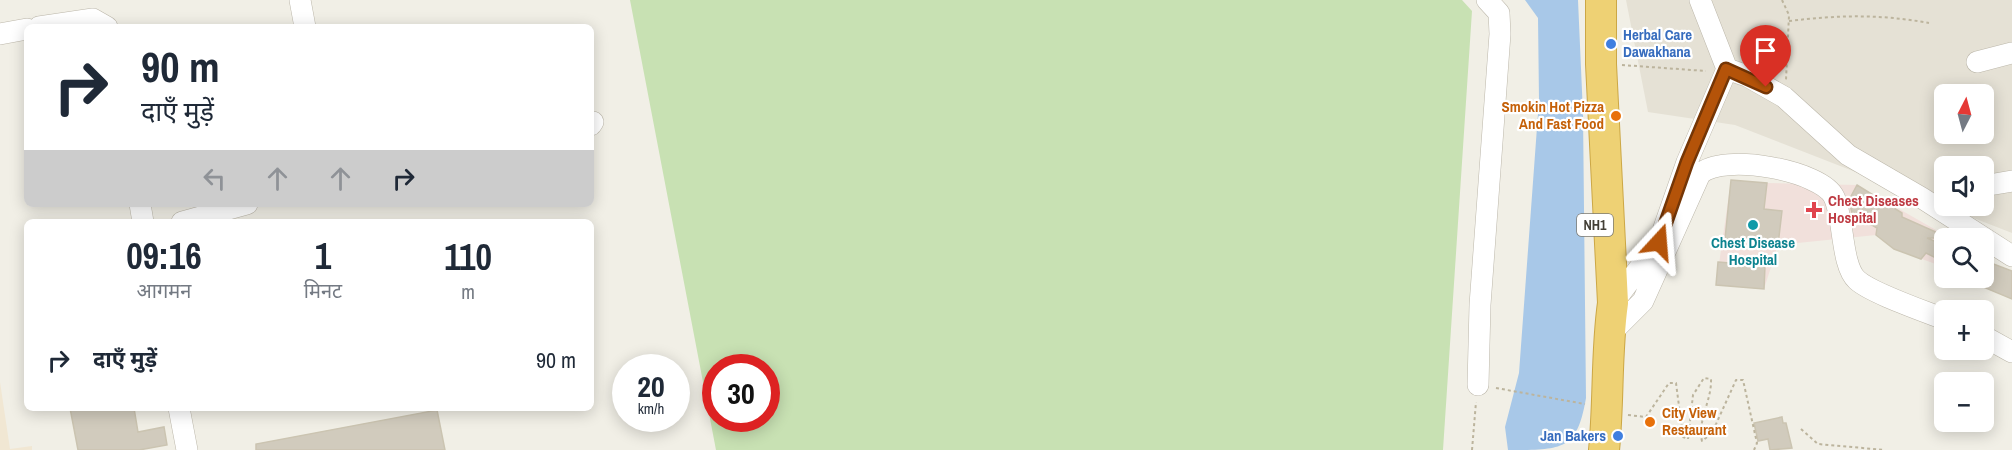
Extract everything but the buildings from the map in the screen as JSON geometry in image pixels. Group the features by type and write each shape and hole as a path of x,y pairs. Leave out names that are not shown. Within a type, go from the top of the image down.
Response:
{"highway":[{"name":"NH1","path":"1588,0 1587,64 1603,232 1613,303 1597,406 1604,450"},
{"name":"NH1","path":"1588,450 1595,396 1603,232 1601,0"}],"street":[{"path":"300,0 304,24"},
{"path":"1486,386 1480,305 1500,34 1499,13 1487,0"},
{"path":"1613,303 1659,242 1687,162 1726,69 1700,0"},
{"path":"59,24 93,19 102,24"},
{"path":"0,34 24,30"},
{"path":"1977,62 2012,53"},
{"path":"1726,69 1747,76 1784,97 1848,155 1922,198 2012,256"},
{"path":"1609,335 1643,301 1700,174 1708,167 1734,162 1753,164 1819,181 1835,198 1849,265 1856,280 1934,315"},
{"path":"1994,184 2012,182"},
{"path":"1922,198 1934,195"},
{"path":"193,219 236,207"},
{"path":"1994,342 2012,352"},
{"path":"180,411 187,450"}],"path":[{"path":"1782,0 1789,21 1784,97"},
{"path":"1789,21 1841,15 1897,17 1929,23"},
{"path":"1601,64 1686,70 1726,69"},
{"path":"1472,450 1486,386 1597,406 1637,418 1646,417 1669,382 1676,383 1683,437 1688,439 1693,395 1704,378 1711,379 1712,390 1700,433 1702,441 1712,433 1736,380 1743,380 1757,443 1754,450"},
{"path":"1801,429 1818,444 1884,450"}],"shaded area":[{"path":"1626,0 2012,0 2012,233 1968,216 1994,216 1994,156 1934,156 1934,203 1735,125 1648,112"},
{"name":"Chest Diseases Hospital","path":"1731,180 1857,185 1934,229 1934,263 1894,249 1876,235 1778,245 1764,289 1716,285"},
{"path":"0,382 10,449 32,446 32,450 0,450"}],"green space":[{"path":"630,0 1462,0 1472,11 1443,450 716,450 713,432 780,432 780,354 702,354 702,377"}],"water":[{"path":"1525,0 1578,0 1583,114 1586,398 1578,428 1565,443 1543,449 1508,450 1505,427 1519,373 1539,100 1538,18"}],"place":[{"name":"Herbal Care Dawakhana","path":"1611,44"},
{"name":"Smokin Hot Pizza And Fast Food","path":"1616,116"},
{"name":"Chest Diseases Hospital","path":"1814,210"},
{"name":"Chest Disease Hospital","path":"1753,225"},
{"name":"City View Restaurant","path":"1650,422"},
{"name":"Jan Bakers","path":"1618,436"}],"route":[{"path":"1659,242 1687,162 1726,69 1747,76 1766,87"}]}
